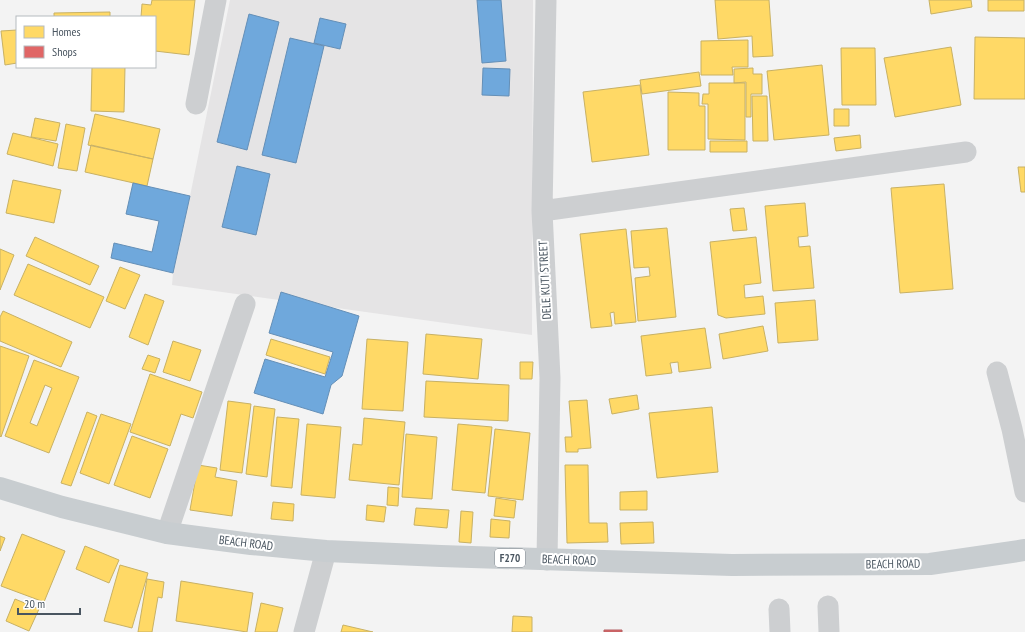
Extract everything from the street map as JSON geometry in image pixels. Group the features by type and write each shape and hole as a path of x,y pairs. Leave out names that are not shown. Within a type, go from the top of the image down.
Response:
{"main road":[{"name":"BEACH ROAD","path":"0,488 62,507 166,533 251,544 326,551 547,560 732,565 930,564 1025,550"}],"street":[{"path":"196,104 216,0"},
{"name":"DELE KUTI STREET","path":"546,0 542,211 550,378 547,560"},
{"path":"542,211 966,152"},
{"path":"166,533 244,304"},
{"path":"997,372 1018,428 1025,488"},
{"path":"304,632 326,551"},
{"path":"828,606 830,632"},
{"path":"779,609 780,632"}],"shaded area":[{"path":"230,0 533,0 532,335 172,285 173,273"}],"building: Homes":[{"path":"152,0 195,0 189,55 156,51 156,16 141,16 142,4 151,5"},
{"path":"715,0 769,0 773,56 753,57 752,36 718,39"},
{"path":"929,0 971,0 972,7 931,14"},
{"path":"988,0 1024,0 1024,11 988,11"},
{"path":"110,12 110,16 54,16 54,13"},
{"path":"16,30 16,63 5,65 1,31"},
{"path":"975,37 1025,38 1025,99 974,99"},
{"path":"748,40 748,67 732,67 733,75 701,75 701,41"},
{"path":"951,47 961,105 895,117 884,58"},
{"path":"841,48 875,48 876,105 842,105"},
{"path":"822,65 829,135 774,140 767,71"},
{"path":"92,68 125,68 124,112 91,111"},
{"path":"753,68 753,74 762,74 762,94 751,94 751,117 746,117 746,82 734,83 734,69"},
{"path":"699,72 701,86 642,94 640,80"},
{"path":"709,83 745,83 745,140 708,139 708,104 702,104 703,94 709,94"},
{"path":"640,85 649,155 592,162 583,92"},
{"path":"668,92 699,93 699,106 705,106 705,150 668,150"},
{"path":"752,96 767,96 768,141 753,141"},
{"path":"834,109 849,109 849,126 834,126"},
{"path":"95,114 160,129 153,159 88,145"},
{"path":"35,118 60,123 56,141 31,137"},
{"path":"66,124 85,128 77,171 58,168"},
{"path":"13,133 58,144 53,166 7,154"},
{"path":"860,135 861,148 836,151 834,138"},
{"path":"710,141 747,141 747,152 710,152"},
{"path":"91,145 153,159 147,186 85,172"},
{"path":"1018,167 1025,167 1025,192 1021,192"},
{"path":"13,180 61,190 54,223 6,213"},
{"path":"944,184 953,289 900,293 891,188"},
{"path":"805,203 808,236 798,237 799,247 810,246 814,288 773,291 765,206"},
{"path":"744,208 747,230 733,231 730,209"},
{"path":"667,228 676,317 638,321 635,278 650,276 649,267 634,268 631,231"},
{"path":"626,229 636,322 615,324 614,312 610,313 612,326 591,328 580,234"},
{"path":"35,237 99,266 90,285 26,256"},
{"path":"756,237 761,283 744,285 745,298 763,296 765,314 726,318 718,315 710,242"},
{"path":"0,249 14,255 0,290"},
{"path":"28,264 104,297 90,328 14,295"},
{"path":"120,267 140,275 125,309 106,301"},
{"path":"145,294 164,301 148,345 129,337"},
{"path":"815,300 818,340 778,343 775,303"},
{"path":"3,311 72,342 61,367 0,341 0,317"},
{"path":"763,326 768,351 723,359 719,334"},
{"path":"705,328 711,368 679,372 678,362 670,363 672,373 646,376 641,336"},
{"path":"426,334 482,339 478,379 423,374"},
{"path":"271,339 330,357 325,374 266,355"},
{"path":"367,339 408,342 403,411 362,409"},
{"path":"173,341 201,350 190,381 163,372"},
{"path":"0,346 29,356 1,437 0,436"},
{"path":"148,355 160,359 155,373 142,369"},
{"path":"34,360 79,377 49,453 5,436","holes":["45,385 52,388 37,426 30,423"]},
{"path":"520,362 533,362 532,379 520,379"},
{"path":"150,374 202,392 193,418 181,414 170,446 130,432"},
{"path":"426,381 509,385 508,421 424,417"},
{"path":"637,395 639,409 612,414 609,399"},
{"path":"587,400 591,448 578,449 578,452 566,452 565,437 572,437 569,401"},
{"path":"228,401 251,404 242,473 220,470"},
{"path":"254,406 275,409 267,477 246,474"},
{"path":"712,407 718,472 657,478 649,413"},
{"path":"87,412 97,416 71,486 61,483"},
{"path":"101,414 131,424 109,484 80,473"},
{"path":"277,417 299,419 292,488 271,486"},
{"path":"364,418 405,422 399,485 349,480 353,444 362,445"},
{"path":"307,424 341,427 335,498 301,495"},
{"path":"458,424 492,427 485,493 452,490"},
{"path":"495,429 530,433 523,500 488,496"},
{"path":"406,434 437,437 432,499 402,497"},
{"path":"132,436 168,449 150,498 114,485"},
{"path":"198,465 217,468 215,477 237,481 232,516 190,510"},
{"path":"565,465 588,465 589,523 607,523 608,542 567,543"},
{"path":"388,487 399,488 398,506 387,505"},
{"path":"647,491 647,510 620,510 620,492"},
{"path":"496,498 516,501 514,518 494,516"},
{"path":"273,502 294,504 293,521 271,519"},
{"path":"367,505 386,507 384,522 366,520"},
{"path":"416,508 449,510 447,528 414,525"},
{"path":"461,511 473,512 471,543 459,542"},
{"path":"491,519 510,521 509,538 490,537"},
{"path":"653,522 654,543 621,544 620,523"},
{"path":"22,534 65,551 44,602 1,586"},
{"path":"0,536 5,538 0,551"},
{"path":"85,546 119,560 109,583 76,569"},
{"path":"120,565 148,573 132,628 104,621"},
{"path":"147,579 164,582 162,598 158,597 152,632 138,632"},
{"path":"181,581 253,593 247,632 176,621"},
{"path":"15,599 39,609 29,631 6,621"},
{"path":"261,603 283,608 277,632 255,632"},
{"path":"513,616 532,617 532,632 512,632"},
{"path":"343,625 373,632 341,632"}],"building: Shops":[{"path":"604,630 622,630 622,632 604,632"}],"building: Schools":[{"path":"477,0 501,0 506,61 482,63"},
{"path":"249,14 279,22 247,150 217,142"},
{"path":"320,18 346,24 340,49 314,43"},
{"path":"290,38 324,46 296,163 262,155"},
{"path":"483,68 510,69 509,96 482,95"},
{"path":"237,166 270,174 256,235 222,227"},
{"path":"133,183 190,196 173,273 111,258 114,243 152,252 159,221 126,214"},
{"path":"281,292 359,316 342,376 331,385 323,414 254,393 265,359 325,377 333,352 269,333"}]}
